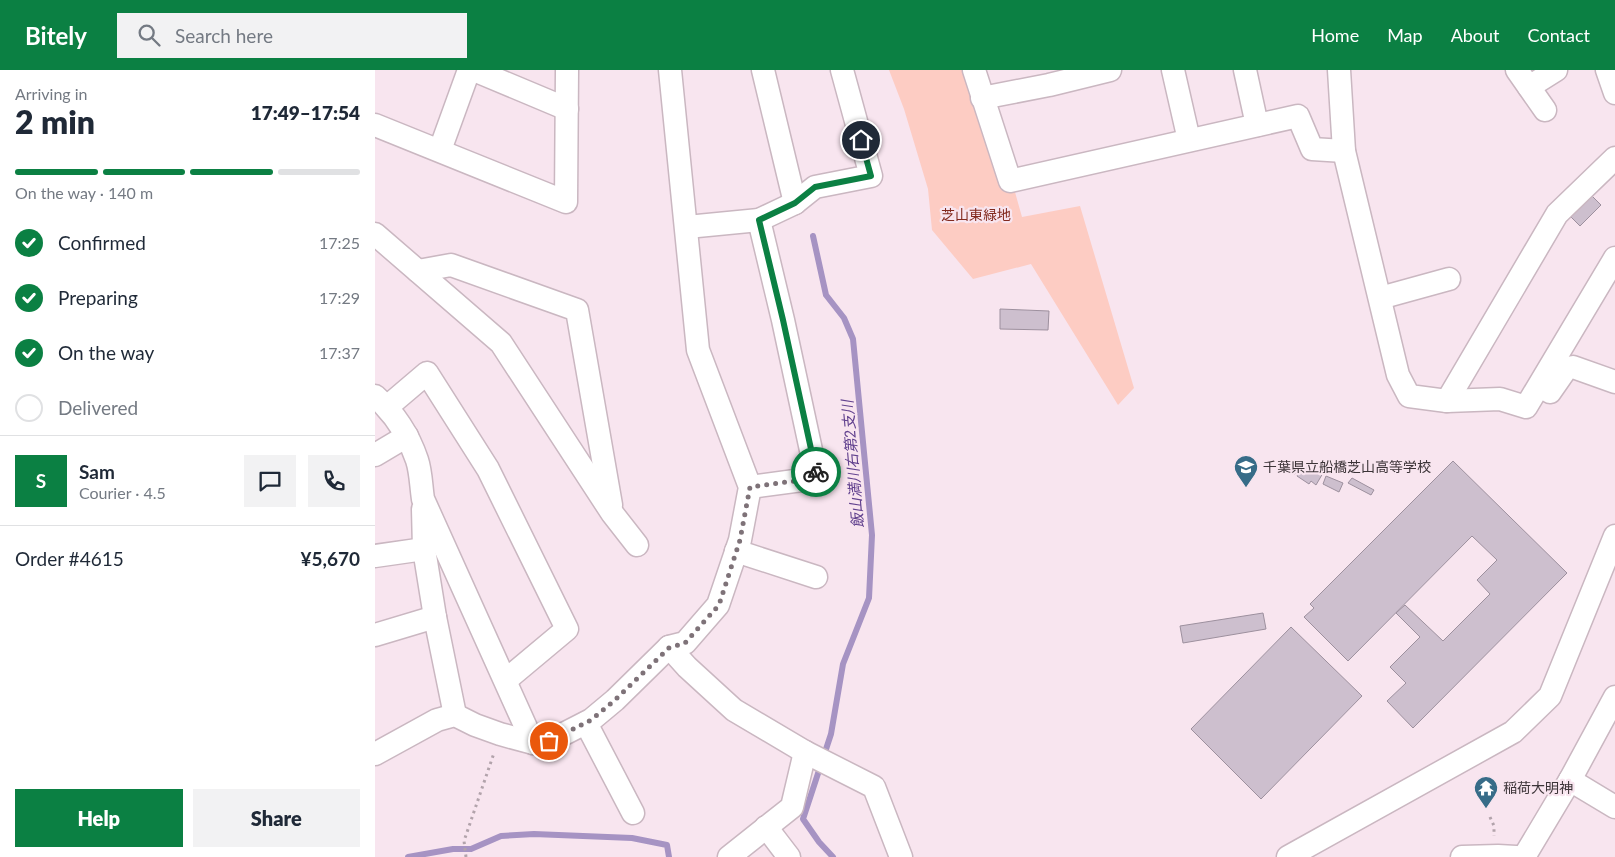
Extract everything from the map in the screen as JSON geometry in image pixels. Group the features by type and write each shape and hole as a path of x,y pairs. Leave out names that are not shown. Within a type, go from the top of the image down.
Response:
{"street":[{"path":"440,150 469,70"},
{"path":"474,70 567,109"},
{"path":"375,125 566,202 567,70"},
{"path":"375,754 437,720 455,714 475,725 500,734 533,742 549,741 586,723 615,700 669,648 685,643 719,605 736,551 750,487 698,350 670,70"},
{"path":"763,70 795,203"},
{"path":"687,226 759,220 795,203 815,187 871,176 842,70"},
{"path":"974,70 1010,180 1298,116 1311,148 1344,151"},
{"path":"982,98 1047,77 1110,70"},
{"path":"1173,70 1189,140"},
{"path":"1245,70 1257,125"},
{"path":"1339,70 1344,151 1398,375 1409,396 1447,401 1500,399 1525,407 1539,409 1566,369 1573,367 1615,382"},
{"path":"1545,110 1523,78 1556,70"},
{"path":"1607,70 1615,93"},
{"path":"1447,401 1557,214 1615,158"},
{"path":"750,487 817,478 759,220"},
{"path":"375,234 501,343 612,513 637,545"},
{"path":"1525,407 1615,258"},
{"path":"418,271 451,265 577,310 612,513"},
{"path":"1380,298 1449,279"},
{"path":"455,714 435,617 424,549 423,499 417,462 407,436 381,401 427,373 488,469 567,628 506,680"},
{"path":"375,456 407,436"},
{"path":"423,499 533,742"},
{"path":"1288,857 1513,732 1549,696 1615,536"},
{"path":"375,556 424,549"},
{"path":"736,551 816,577"},
{"path":"375,635 435,617"},
{"path":"669,648 734,710 805,752 874,787 901,857"},
{"path":"1461,857 1525,856 1613,706"},
{"path":"586,723 633,813"},
{"path":"729,857 792,807 805,752"},
{"path":"1570,780 1615,807"},
{"path":"766,827 789,857"}],"path":[{"path":"466,857 464,841 500,734"},
{"path":"1490,817 1494,826"}],"green space":[{"name":"芝山東緑地","path":"889,70 971,70 1013,185 1022,217 1080,206 1134,388 1118,405 1031,264 973,279 932,230 928,189 904,109"}],"building":[{"path":"1589,193 1601,205 1580,226 1568,214"},
{"path":"1000,309 1049,311 1048,330 1000,329"},
{"path":"1453,461 1567,573 1413,728 1387,701 1406,683 1390,667 1420,637 1396,613 1405,605 1443,641 1490,594 1477,580 1497,560 1472,536 1348,661 1304,617 1314,608 1310,604"},
{"path":"1306,462 1323,473 1316,485 1311,481 1309,484 1297,476"},
{"path":"1293,463 1299,467 1295,474 1288,470"},
{"path":"1326,476 1343,483 1339,492 1323,484"},
{"path":"1352,478 1374,490 1371,495 1348,483"},
{"path":"1263,613 1266,629 1183,643 1180,626"},
{"path":"1291,627 1362,696 1261,799 1191,729"}],"waterway":[{"name":"飯山満川右第2支川","path":"813,236 826,295 844,318 853,339 872,535 869,598 843,664 831,734 803,819 819,842 833,857"},
{"name":"飯山満川右第2支川","path":"408,857 453,849 471,849 501,836 534,834 632,838 667,845 669,857"}],"way so far":[{"path":"549,741 591,720 615,700 669,648 685,643 719,605 740,540 750,487 817,478 816,472"}],"place":[{"name":"千葉県立船橋芝山高等学校","path":"1246,488"},
{"name":"稲荷大明神","path":"1486,809"}],"route":[{"path":"816,472 759,220 795,203 815,187 871,176 861,140"}]}
